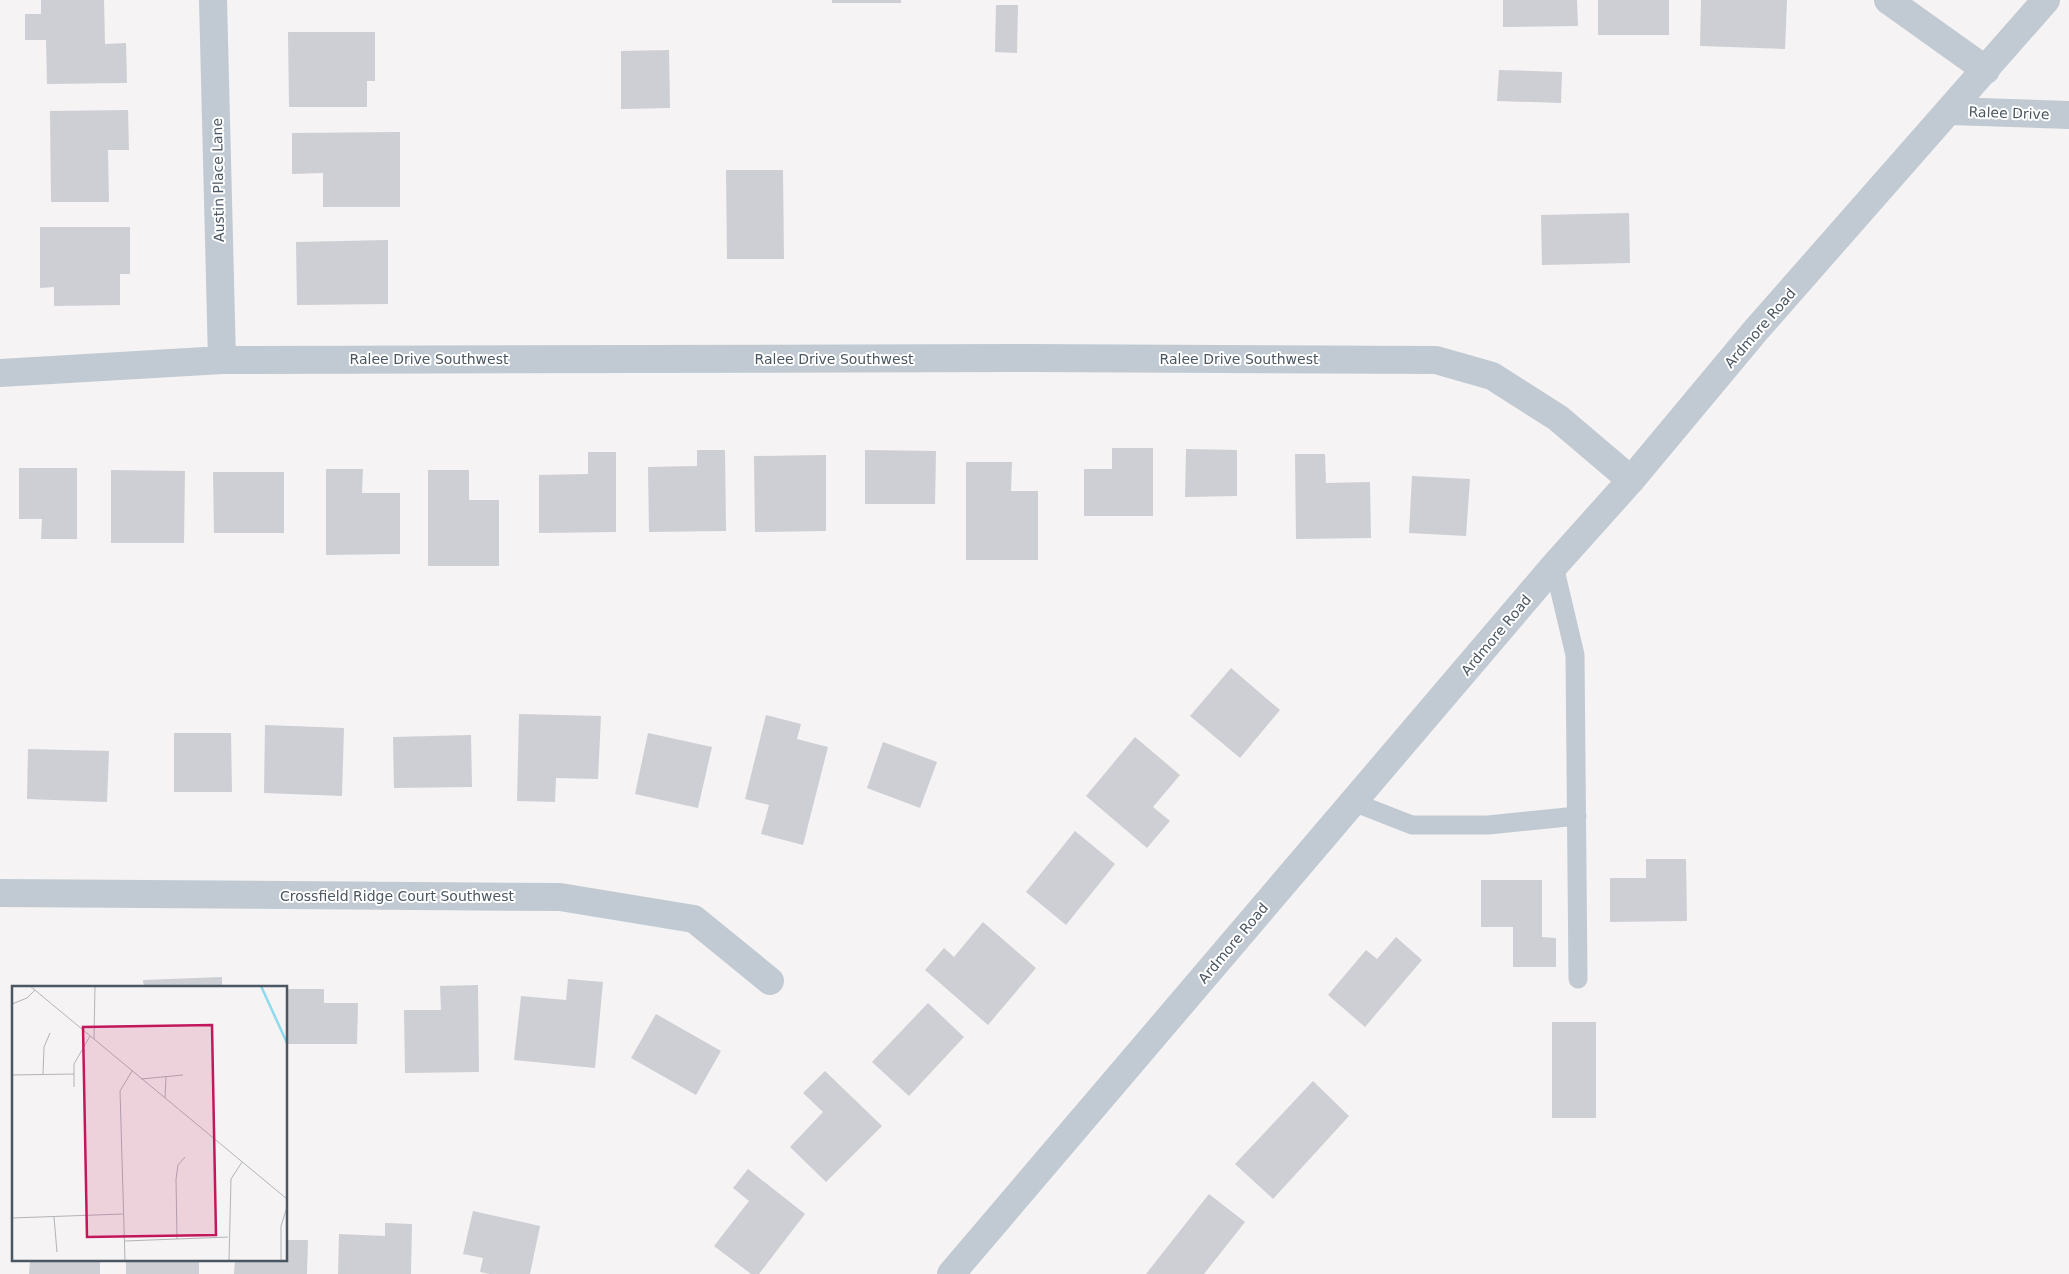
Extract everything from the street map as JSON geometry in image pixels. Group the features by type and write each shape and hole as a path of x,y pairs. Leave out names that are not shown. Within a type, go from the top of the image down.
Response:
{"street":[{"name":"Austin Place Lane","path":"213,0 222,360"},
{"path":"1888,0 1986,70"},
{"name":"Ardmore Road","path":"951,1274 1554,566 1631,480 1756,330 2046,0"},
{"name":"Ralee Drive","path":"1950,111 2069,115"},
{"name":"Ralee Drive Southwest","path":"0,373 222,360 1037,358 1436,360 1492,376 1558,418 1631,480"},
{"name":"Crossfield Ridge Court Southwest","path":"0,892 560,897 694,919 770,981"}],"lane":[{"path":"1554,566 1575,655 1578,979"},
{"path":"1353,802 1412,825 1488,825 1577,816"}],"building":[{"path":"41,0 104,0 105,44 126,43 127,83 47,84 46,40 25,40 25,14 41,14"},
{"path":"832,0 901,0 901,3 832,3"},
{"path":"1503,0 1577,0 1578,26 1503,27"},
{"path":"1598,0 1669,0 1669,35 1598,35"},
{"path":"1701,0 1787,0 1785,49 1700,46"},
{"path":"996,5 1018,5 1017,53 995,52"},
{"path":"288,32 375,32 375,81 367,81 367,107 289,107"},
{"path":"669,50 670,108 621,109 621,51"},
{"path":"1499,70 1562,72 1561,103 1497,101"},
{"path":"128,110 129,150 108,150 109,202 51,202 50,111"},
{"path":"400,132 400,207 323,207 323,173 292,174 292,133"},
{"path":"726,170 783,170 784,259 727,259"},
{"path":"1629,213 1630,263 1542,265 1541,215"},
{"path":"40,227 130,227 130,274 120,274 120,305 54,306 54,287 40,288"},
{"path":"388,240 388,304 297,305 296,242"},
{"path":"1112,448 1153,448 1153,516 1084,516 1084,469 1112,469"},
{"path":"1186,449 1237,450 1237,496 1185,497"},
{"path":"697,450 725,450 726,531 649,532 648,467 697,466"},
{"path":"865,450 936,451 935,504 865,504"},
{"path":"588,452 616,452 616,532 539,533 539,475 588,474"},
{"path":"1295,454 1325,454 1326,483 1370,482 1371,538 1296,539"},
{"path":"826,455 826,531 755,532 754,456"},
{"path":"966,462 1012,462 1011,491 1038,491 1038,560 966,560"},
{"path":"19,468 77,468 77,539 41,539 42,519 19,519"},
{"path":"326,469 363,469 362,493 400,493 400,554 326,555"},
{"path":"111,470 185,471 184,543 111,543"},
{"path":"428,470 469,470 469,500 499,500 499,566 428,566"},
{"path":"213,472 284,472 284,533 214,533"},
{"path":"1412,476 1470,479 1466,536 1409,533"},
{"path":"1231,668 1280,710 1240,758 1190,716"},
{"path":"519,714 601,716 598,779 556,778 555,802 517,801"},
{"path":"766,715 801,724 797,739 828,747 803,845 761,834 769,805 745,799"},
{"path":"265,725 344,728 342,796 264,793"},
{"path":"174,733 231,733 232,792 174,792"},
{"path":"648,733 712,747 698,808 635,794"},
{"path":"471,735 472,787 394,788 393,737"},
{"path":"1135,737 1180,775 1153,807 1170,821 1147,848 1086,796"},
{"path":"883,742 937,762 920,808 867,788"},
{"path":"28,749 109,751 107,802 27,799"},
{"path":"1075,831 1115,864 1066,925 1026,892"},
{"path":"1646,859 1686,859 1687,921 1610,922 1610,878 1646,878"},
{"path":"1481,880 1542,880 1542,937 1556,938 1556,967 1513,967 1513,927 1481,927"},
{"path":"983,922 1036,968 988,1025 925,970 944,948 954,957"},
{"path":"1396,937 1422,960 1365,1027 1328,995 1366,950 1377,959"},
{"path":"222,977 222,986 144,986 143,980"},
{"path":"568,979 603,982 595,1068 514,1060 521,996 566,1000"},
{"path":"478,985 479,1072 405,1073 404,1010 441,1010 440,986"},
{"path":"288,989 324,989 324,1003 358,1003 357,1044 288,1044"},
{"path":"928,1003 964,1037 909,1096 872,1062"},
{"path":"656,1014 721,1051 696,1095 631,1058"},
{"path":"1552,1022 1596,1022 1596,1118 1552,1118"},
{"path":"825,1071 882,1126 826,1182 790,1147 823,1112 803,1093"},
{"path":"1313,1081 1349,1116 1273,1199 1235,1164"},
{"path":"748,1169 805,1214 759,1274 751,1274 714,1246 749,1201 733,1188"},
{"path":"1209,1194 1245,1222 1204,1274 1146,1274"},
{"path":"473,1211 540,1226 530,1274 490,1274 480,1272 483,1258 463,1254"},
{"path":"385,1223 412,1224 411,1274 338,1274 339,1234 385,1236"},
{"path":"288,1240 308,1240 307,1274 234,1274 235,1262 288,1262"},
{"path":"30,1262 100,1262 100,1274 29,1274"},
{"path":"126,1262 199,1262 199,1274 126,1274"}]}
